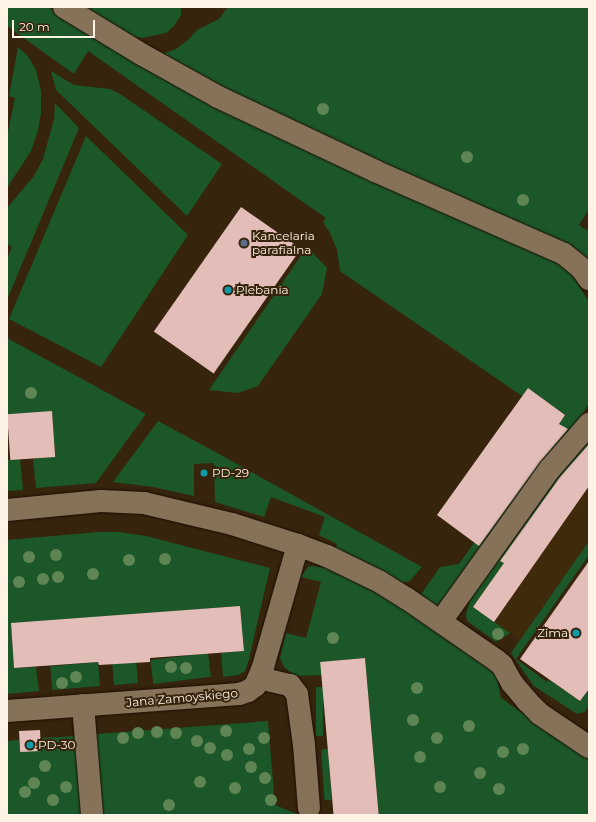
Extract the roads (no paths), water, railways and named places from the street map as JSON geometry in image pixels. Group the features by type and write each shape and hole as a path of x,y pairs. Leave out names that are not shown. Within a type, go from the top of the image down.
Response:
{"street":[{"path":"64,7 143,55 218,97 376,171 564,254 581,268 589,279"},
{"path":"441,621 550,469 589,424"},
{"path":"7,510 101,502 144,503 232,524 327,556 380,582 441,621 496,660 502,665 512,683 531,706 540,714 589,747"},
{"path":"298,545 259,678 290,685 297,694 300,702 309,808"},
{"name":"Jana Zamoyskiego","path":"7,711 239,694 255,686 259,678"},
{"path":"83,705 92,815"}],"place":[{"name":"Kancelaria parafialna","path":"244,243"},
{"name":"Plebania","path":"228,290"},
{"name":"PD-29","path":"204,473"},
{"name":"Zima","path":"576,633"},
{"name":"PD-30","path":"30,745"}]}
